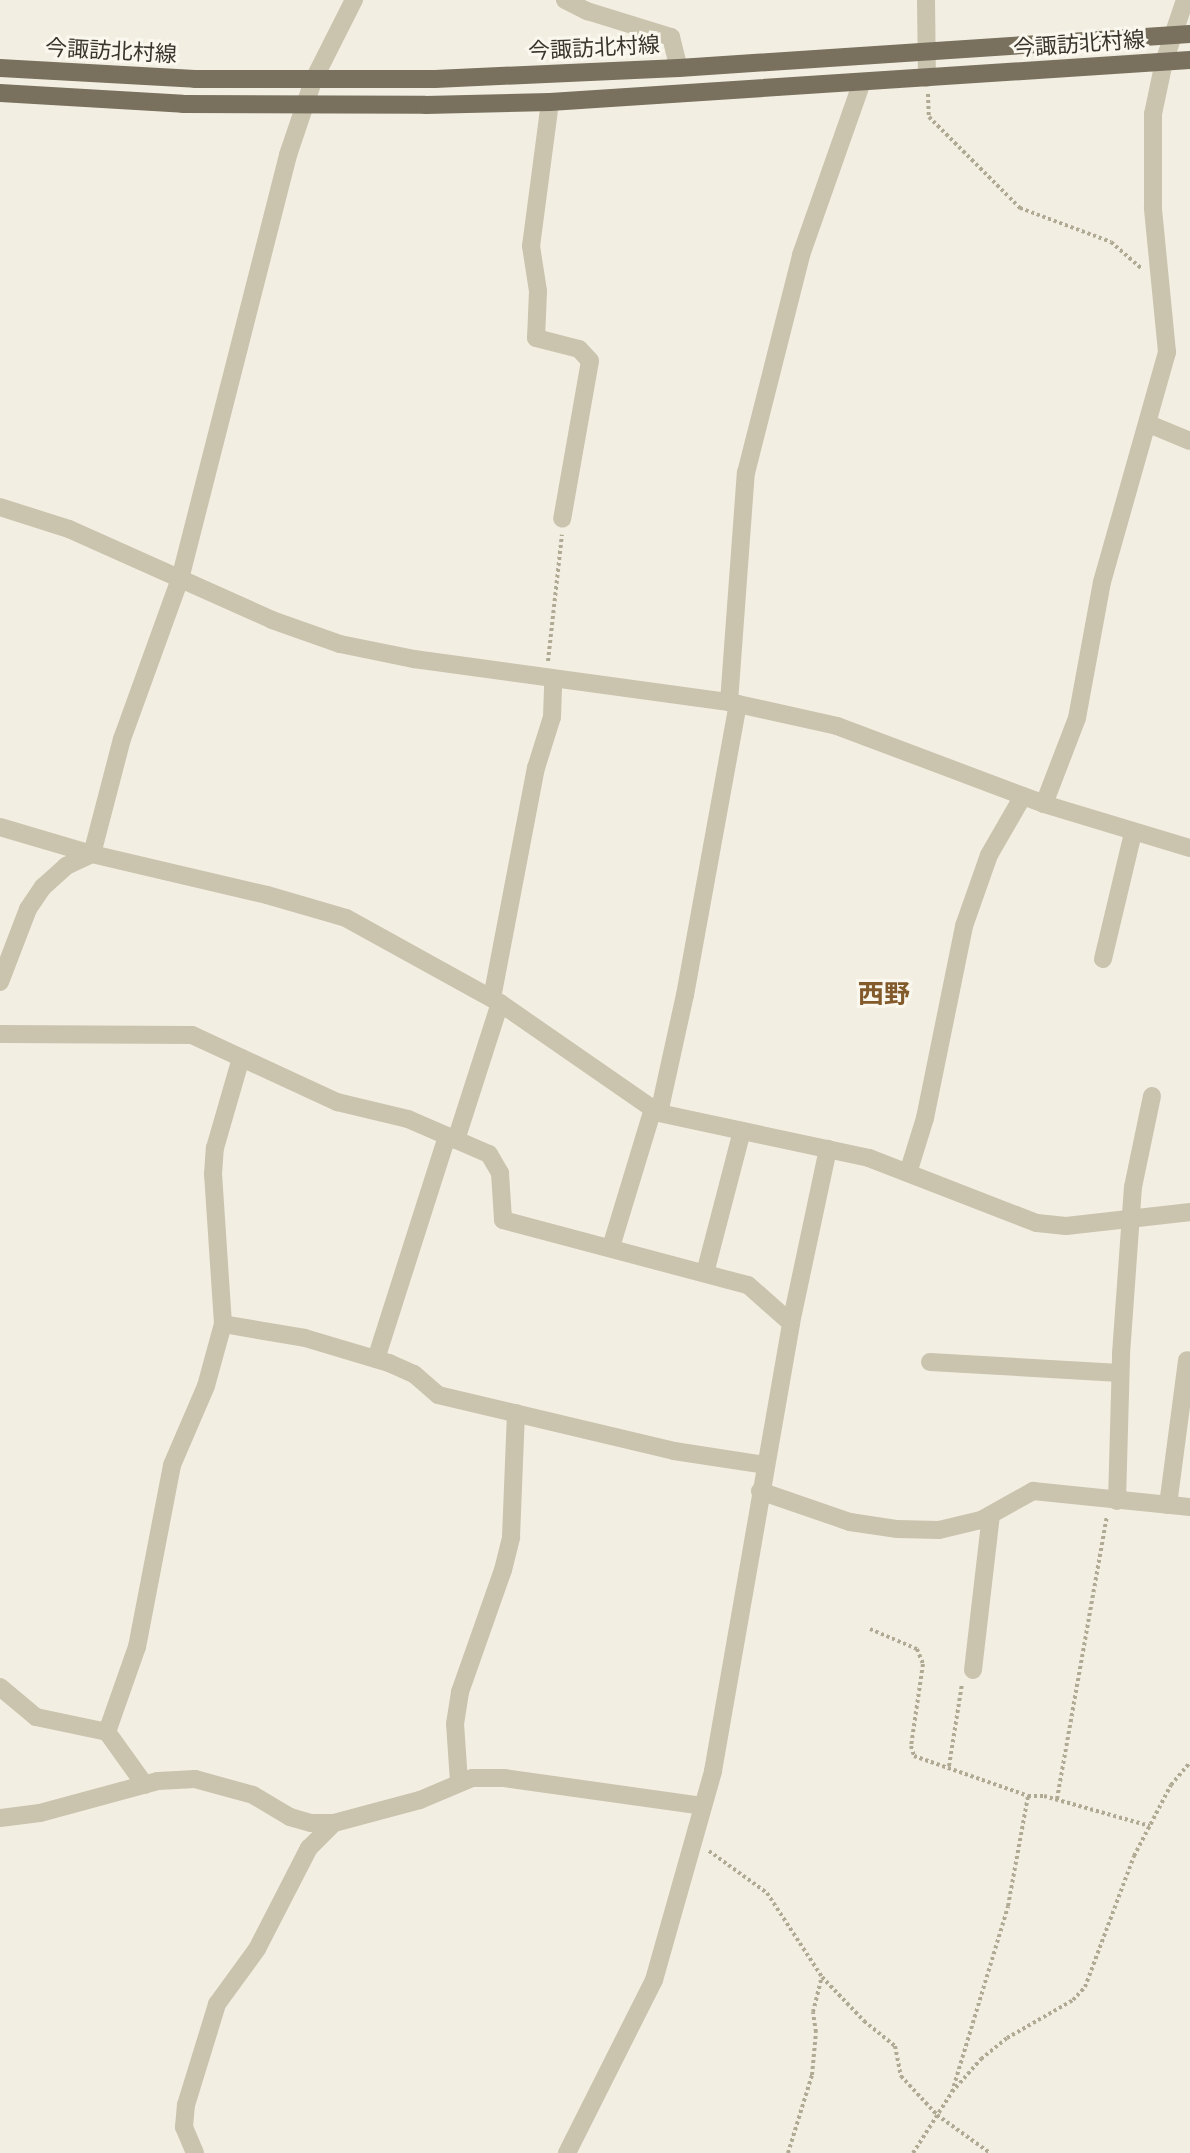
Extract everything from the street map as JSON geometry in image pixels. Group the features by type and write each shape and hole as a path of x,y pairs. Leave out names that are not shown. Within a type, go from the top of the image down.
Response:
{"main road":[{"name":"今諏訪北村線","path":"0,68 195,79 313,81 679,68 1181,35"},
{"name":"今諏訪北村線","path":"0,93 305,107 550,102 1190,60"}],"street":[{"path":"92,854 122,739 180,579 288,155 313,81 354,0"},
{"path":"564,0 587,11 671,37 679,68"},
{"path":"926,0 927,78"},
{"path":"1044,804 1077,718 1102,582 1149,424 1167,352 1153,208 1153,114 1164,62 1181,35 1185,0"},
{"path":"611,1247 656,1111 685,995 733,703 746,473 801,255 862,82"},
{"path":"550,102 531,246 538,291 536,338 579,349 590,361 562,519"},
{"path":"1149,424 1190,441"},
{"path":"0,507 69,530 272,620 340,644 550,678 733,703 837,726 1044,804 1133,833 1190,848"},
{"path":"376,1359 452,1138 496,1000 536,768 552,717 550,678"},
{"path":"908,1173 925,1118 964,926 988,855 1023,796"},
{"path":"0,827 92,854 267,895 346,918 496,1000 656,1111 869,1158 1037,1223 1066,1226 1190,1212"},
{"path":"1103,959 1133,833"},
{"path":"0,981 28,909 43,887 66,866 92,854"},
{"path":"0,1034 192,1035 337,1102 408,1119 489,1154 500,1173 502,1220 748,1285 791,1323"},
{"path":"107,1732 136,1647 172,1465 206,1386 223,1324 213,1174 215,1148 241,1058"},
{"path":"1113,1501 1131,1218 1152,1096"},
{"path":"705,1273 742,1131"},
{"path":"567,2153 654,1980 712,1771 791,1323 828,1149"},
{"path":"223,1324 305,1338 376,1359 414,1374 438,1395 674,1451 765,1465"},
{"path":"1168,1505 1187,1360"},
{"path":"930,1362 1120,1373"},
{"path":"459,1782 455,1724 460,1692 503,1570 511,1537 516,1413"},
{"path":"760,1491 850,1522 897,1529 939,1530 991,1515 1033,1491 1113,1501 1190,1507"},
{"path":"973,1670 991,1515"},
{"path":"0,1687 36,1717 107,1732 145,1785"},
{"path":"0,1818 40,1813 145,1785 195,1779 253,1795 290,1817 311,1822 334,1823 420,1800 459,1782 504,1778 702,1806"},
{"path":"195,2153 184,2127 186,2105 217,2004 257,1949 309,1848 334,1823"}],"path":[{"path":"927,78 929,117 1009,199 1037,216 1111,242 1162,286"},
{"path":"550,678 562,549 562,519"},
{"path":"1057,1799 1113,1501"},
{"path":"870,1629 917,1649 923,1664 911,1746 914,1756 949,1766 1028,1796 1057,1799 1150,1826"},
{"path":"949,1766 965,1674 973,1670"},
{"path":"913,2153 952,2092 981,2059 1007,2038 1073,2000 1085,1986 1134,1856 1171,1785 1190,1762"},
{"path":"952,2092 1008,1906 1028,1796"},
{"path":"693,1839 767,1893 822,1977 864,2021 889,2037 895,2046 901,2076 938,2115 990,2153"},
{"path":"788,2153 812,2075 816,2032 813,2012 822,1977"}],"district":[{"name":"西野","path":"884,994"}]}
